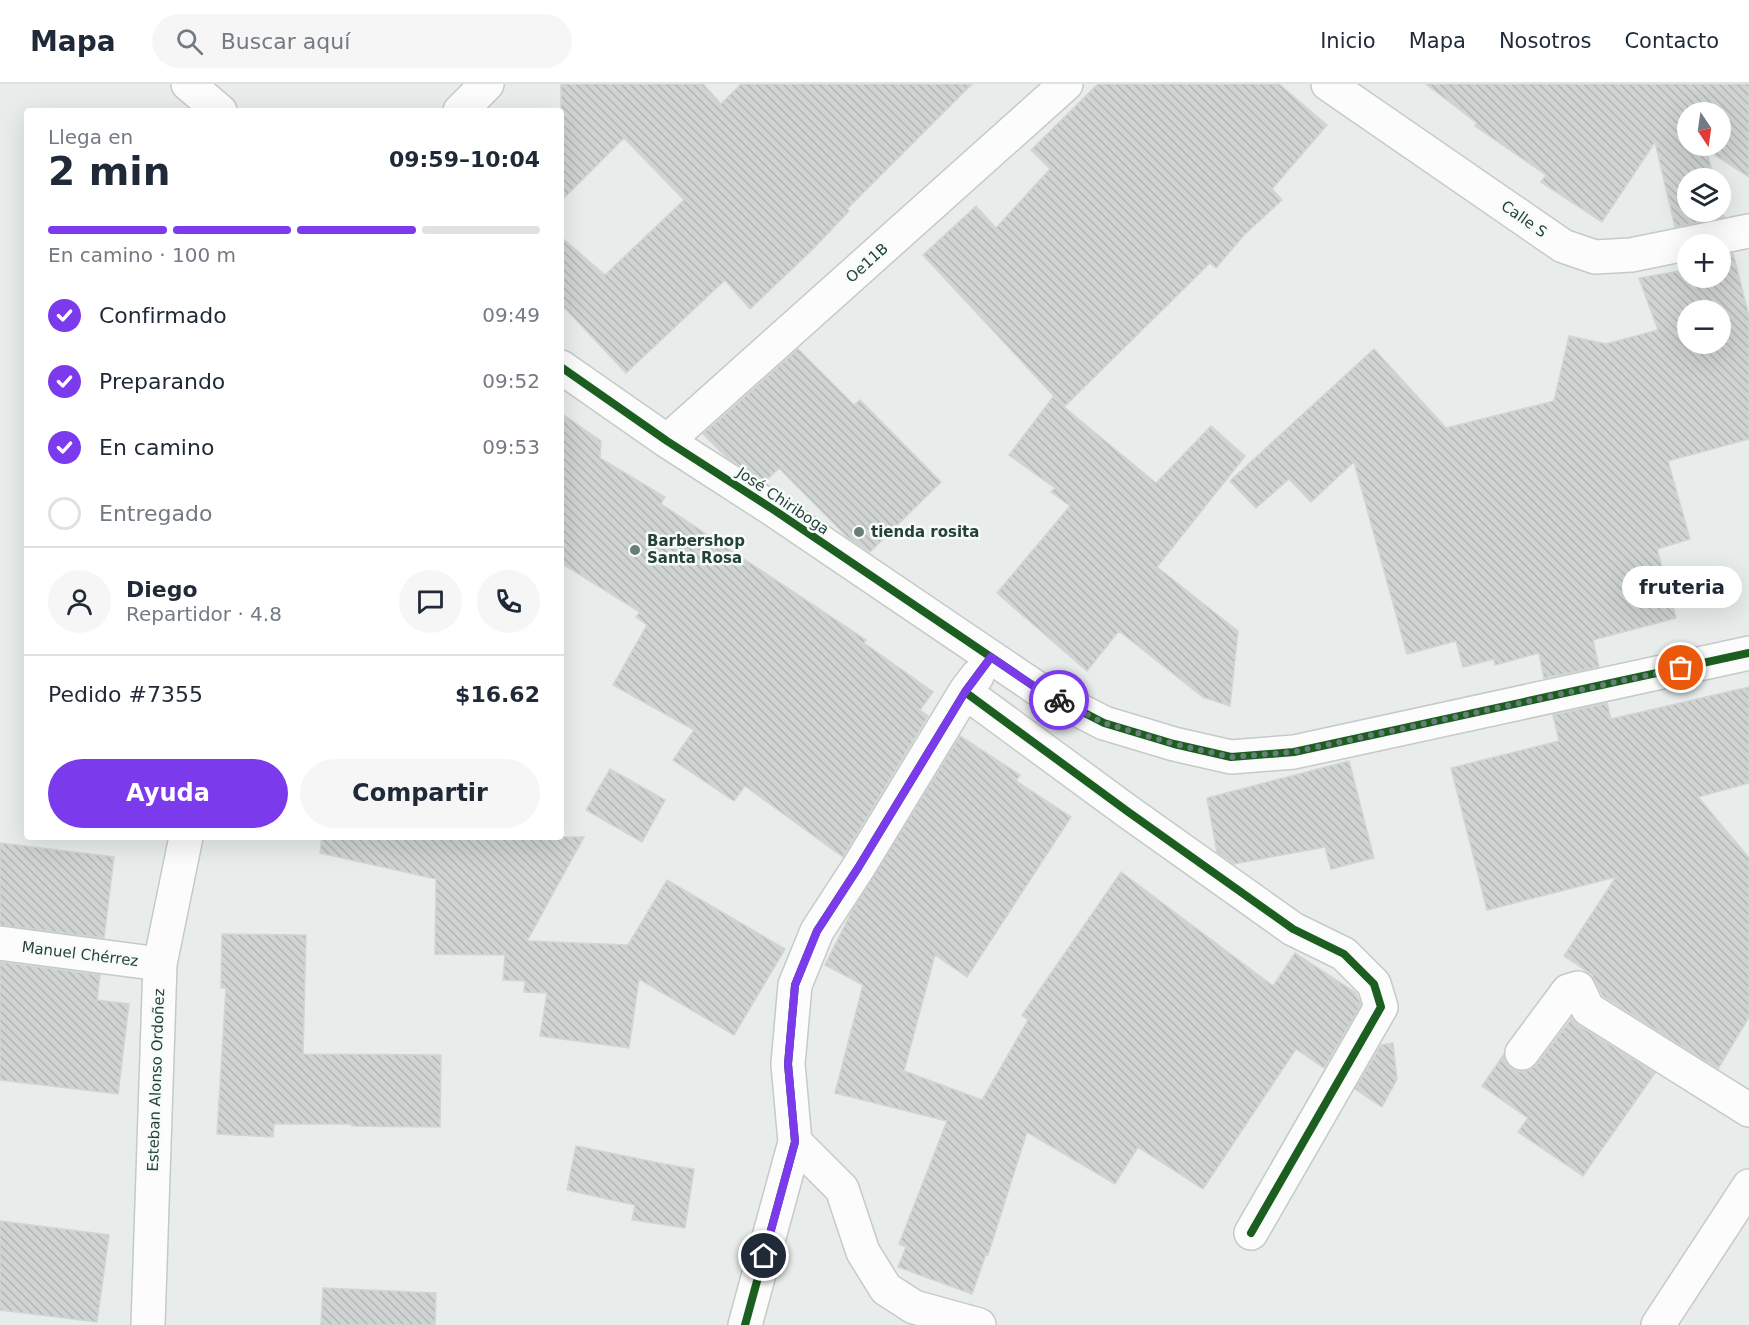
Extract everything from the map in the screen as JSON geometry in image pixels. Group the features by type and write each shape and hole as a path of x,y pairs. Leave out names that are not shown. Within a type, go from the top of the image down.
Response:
{"street":[{"path":"188,84 216,108"},
{"path":"463,108 487,84"},
{"name":"Oe11B","path":"667,441 1066,84"},
{"name":"Calle S","path":"1328,84 1563,246 1595,257 1631,255 1749,231"},
{"name":"José Chiriboga","path":"564,369 667,441 784,517 1038,689 1104,723 1174,744 1231,757 1294,752 1749,653"},
{"path":"745,1325 795,1142 788,1064 795,985 817,931 965,692 991,657"},
{"path":"965,692 1293,929 1344,954 1374,984 1381,1007 1251,1233"},
{"name":"Esteban Alonso Ordoñez","path":"148,1325 160,964 185,840"},
{"name":"Manuel Chérrez","path":"0,943 160,964"},
{"path":"1522,1053 1568,991 1578,988 1588,1009 1749,1110"},
{"path":"795,1142 842,1189 863,1252 886,1289 914,1307 979,1325"},
{"path":"1658,1325 1749,1186"}],"building":[{"path":"561,84 703,84 721,104 741,84 972,84 847,209 849,211 814,248 750,309 725,280 626,373 564,307 564,240 605,275 684,200 624,138 564,198 564,108 561,108"},
{"path":"1098,84 1279,84 1327,125 1272,189 1282,200 1244,235 1216,268 1210,263 1064,407 923,255 976,206 996,228 1050,169 1031,150"},
{"path":"1426,84 1749,84 1749,177 1717,156 1731,156 1731,102 1677,102 1677,156 1708,156 1711,168 1677,168 1677,222 1700,222 1675,227 1655,142 1602,222 1541,182 1546,175 1475,126 1477,123"},
{"path":"1731,253 1733,253 1749,316 1749,439 1668,461 1690,539 1657,549 1676,618 1593,640 1599,667 1544,678 1539,653 1495,665 1494,659 1463,667 1456,641 1407,654 1354,462 1311,502 1289,479 1256,508 1230,481 1374,349 1446,428 1554,401 1569,336 1606,344 1658,330 1639,278 1677,271 1677,288 1731,288"},
{"path":"798,349 854,405 860,400 941,482 870,552 847,537 779,468 765,482 725,456 703,434"},
{"path":"1053,397 1156,483 1211,426 1245,456 1157,567 1238,631 1230,706 1203,697 1119,631 1087,671 997,593 1070,506 1051,492 1055,488 1009,455"},
{"path":"564,415 601,441 600,458 665,497 661,504 866,640 864,643 933,692 920,710 928,716 843,857 745,786 734,801 673,760 694,730 613,685 647,625 636,617 640,612 564,565"},
{"path":"1749,687 1749,783 1698,797 1749,858 1749,1017 1718,1069 1603,996 1593,975 1564,956 1616,877 1487,910 1451,768 1559,741 1553,715 1607,703 1611,719"},
{"path":"960,736 1020,775 1016,781 1071,817 967,977 935,955 904,1071 982,1100 1028,1020 1022,1015 1121,872 1273,986 1295,953 1356,993 1361,1005 1324,1068 1296,1049 1203,1189 1138,1147 1115,1184 1027,1132 988,1255 986,1254 972,1294 898,1267 906,1247 899,1244 947,1121 835,1093 863,985 825,965 852,911"},
{"path":"1349,761 1374,858 1331,869 1325,847 1234,864 1217,852 1207,798"},
{"path":"610,769 665,800 642,842 586,810"},
{"path":"564,837 584,837 527,941 628,945 667,880 785,949 734,1035 639,979 629,1048 540,1036 547,993 524,992 525,981 503,980 505,955 435,954 436,879 320,853 322,840 564,840"},
{"path":"0,843 114,857 104,938 0,925"},
{"path":"222,934 306,935 303,1054 441,1055 440,1127 274,1124 273,1137 217,1134 226,988 221,988"},
{"path":"0,962 100,975 97,1000 129,1004 118,1094 0,1080"},
{"path":"1572,1018 1578,1025 1655,1073 1583,1176 1518,1132 1528,1118 1482,1086 1504,1054 1505,1061 1511,1068 1520,1072 1530,1070"},
{"path":"1393,1043 1397,1079 1382,1107 1355,1089 1381,1045"},
{"path":"576,1146 694,1169 685,1228 632,1220 635,1205 567,1190"},
{"path":"0,1221 109,1235 97,1322 0,1310"},
{"path":"323,1288 436,1293 435,1325 321,1325"}],"cycle path":[{"path":"564,369 667,441 774,510 1038,689 1104,723 1174,744 1231,757 1294,752 1749,653"},
{"path":"745,1325 795,1142 788,1064 795,985 817,931 965,692 991,657"},
{"path":"965,692 1293,929 1344,954 1374,984 1381,1007 1251,1233"}],"way so far":[{"path":"1059,700 1104,723 1174,744 1231,757 1294,752 1681,668"}],"place":[{"name":"tienda rosita","path":"859,532"},
{"name":"Barbershop Santa Rosa","path":"635,550"},
{"name":"fruteria","path":"1681,668"}],"route":[{"path":"764,1256 795,1142 788,1064 795,985 817,931 965,692 991,657 1038,689 1059,700"}]}
